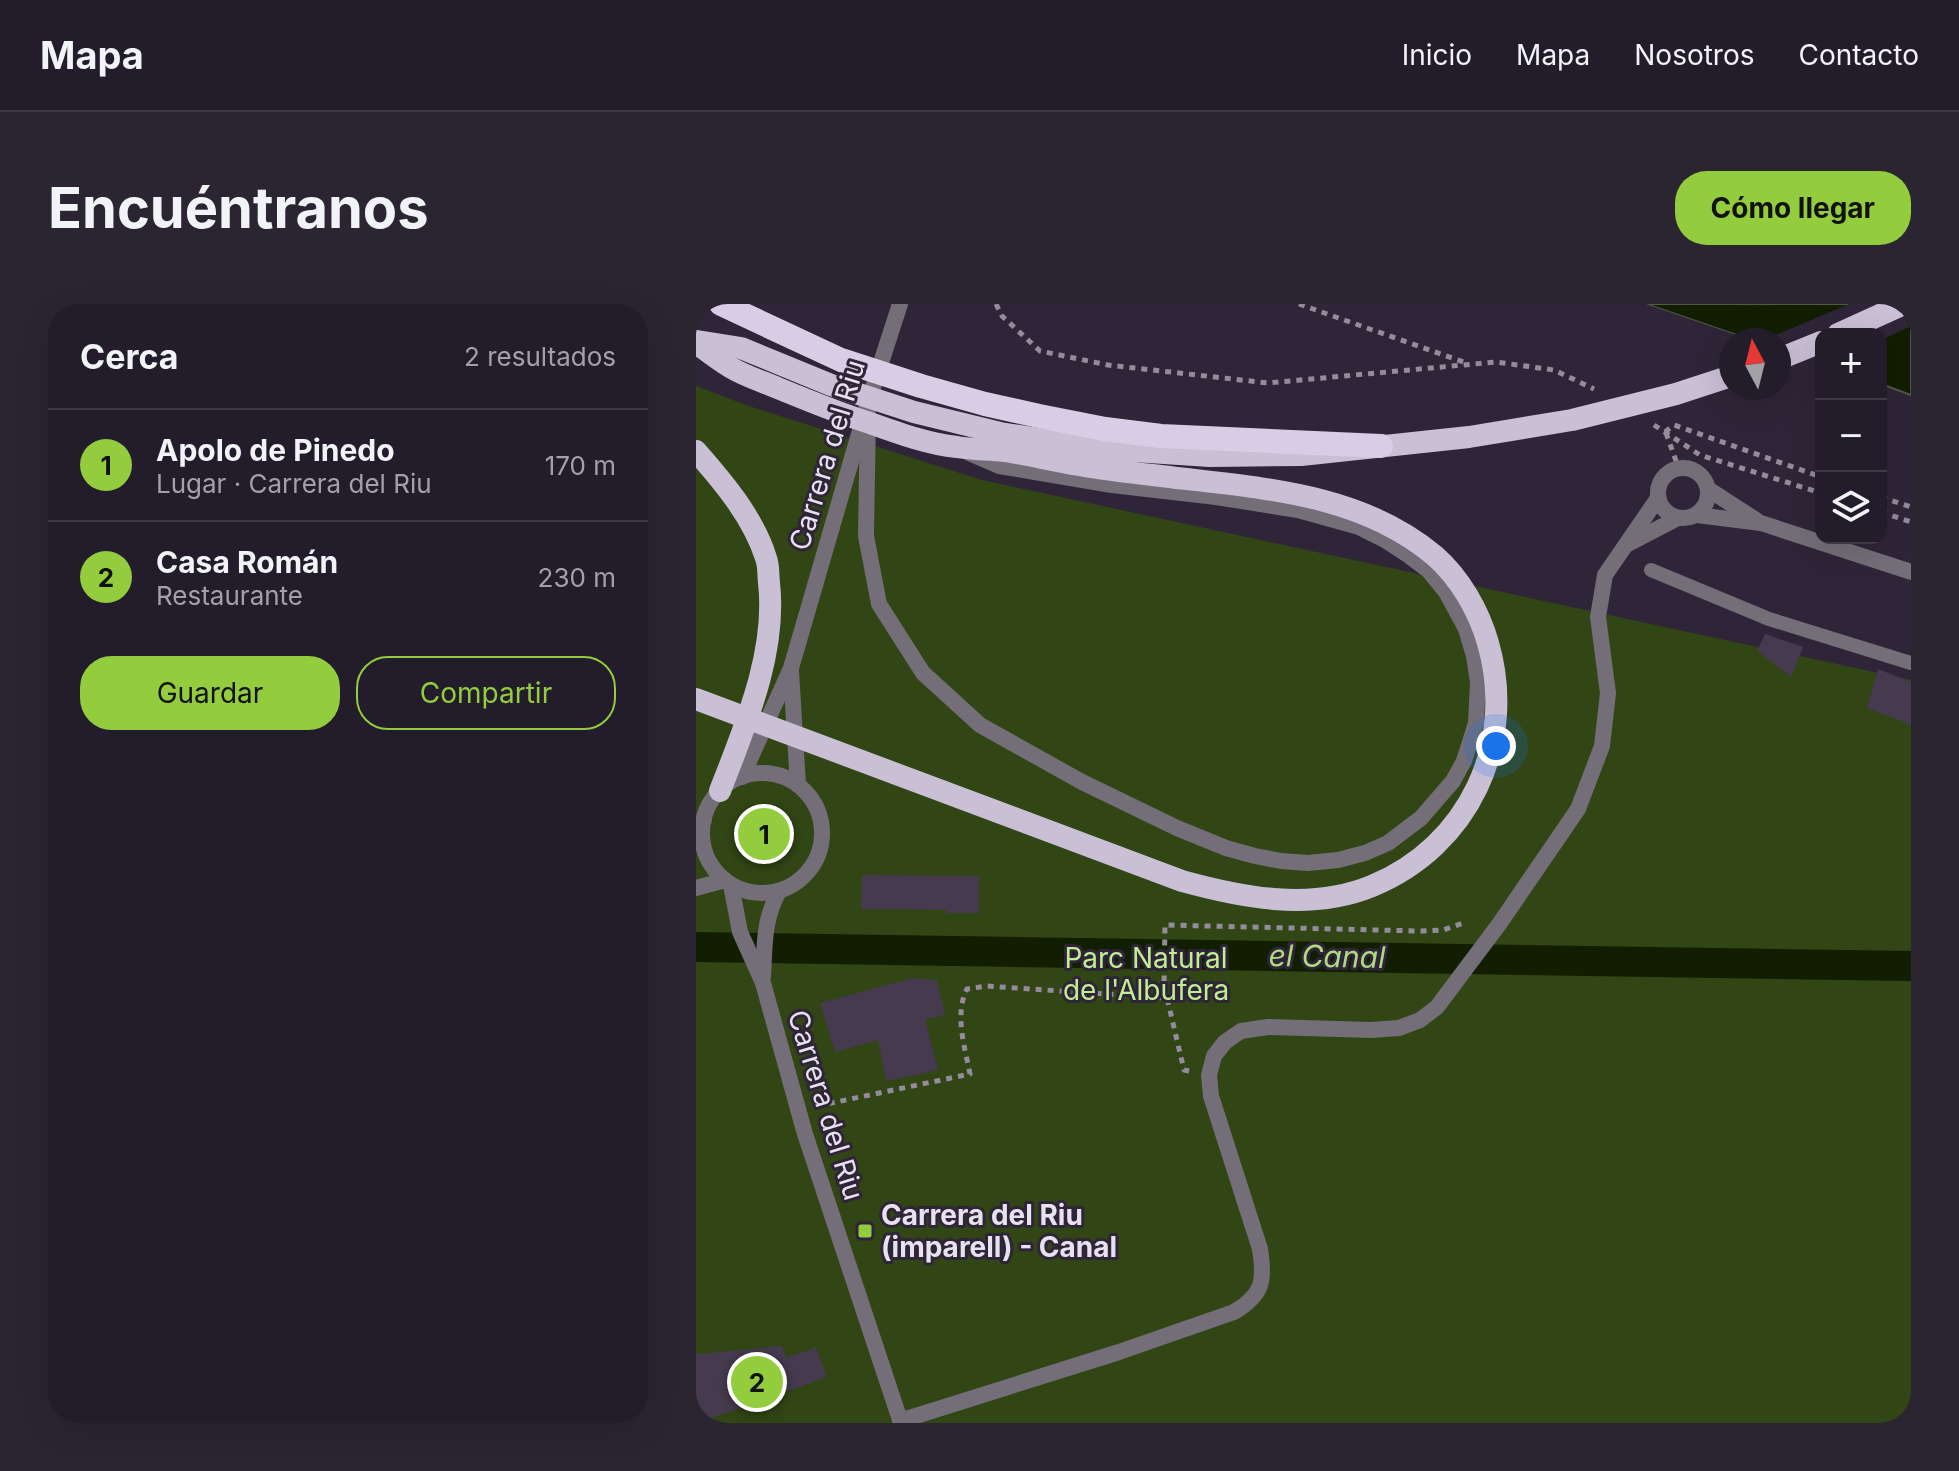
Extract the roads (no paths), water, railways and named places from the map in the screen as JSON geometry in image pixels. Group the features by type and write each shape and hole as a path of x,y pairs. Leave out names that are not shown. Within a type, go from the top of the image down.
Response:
{"highway":[{"path":"721,304 841,360 985,404 1105,429 1213,439 1381,446"},
{"path":"1851,328 1904,304"},
{"path":"696,342 741,348 831,385 914,412 1000,433 1103,449 1210,456 1301,455 1469,437 1572,420 1719,380"},
{"path":"696,342 732,369 823,407 904,435 954,447 1003,451 1081,465 1275,490 1352,508 1388,523 1436,557 1476,611 1495,672 1497,711 1491,754 1483,775 1462,813 1440,840 1416,862 1369,887 1344,894 1291,900 1250,897 1182,881 696,699"},
{"path":"1791,354 1815,344"},
{"path":"696,451 725,483 749,519 767,560 771,597 768,635 754,701 720,791"}],"street":[{"name":"Carrera del Riu","path":"742,777 791,668 900,304"},
{"path":"868,403 866,536 879,604 923,673 980,725 1082,782 1177,828 1226,848 1281,861 1308,863 1338,860 1388,843 1421,818 1453,781 1476,723 1478,682 1474,656 1466,629 1446,592 1428,570 1408,555 1359,527 1313,513 999,466 954,447"},
{"path":"1697,515 1708,499 1705,480 1689,468 1670,472 1663,479 1658,498 1662,507 1678,518 1697,515 1761,523 1911,572"},
{"path":"1708,489 1761,523"},
{"path":"900,1422 1119,1352 1234,1312 1250,1302 1262,1286 1263,1268 1260,1249 1211,1096 1209,1075 1214,1056 1225,1042 1241,1031 1268,1027 1399,1028 1420,1020 1437,1007 1500,923 1578,809 1602,746 1608,693 1598,617 1605,575 1658,498"},
{"path":"1623,547 1678,518"},
{"name":"Carrera del Riu","path":"791,668 798,785"},
{"path":"757,773 785,777 811,799 820,816 822,836 812,866 804,876 779,891 755,893 728,882 714,869 706,854 700,825 709,804 730,782 742,777 757,773"},
{"name":"Carrera del Riu","path":"728,882 740,932 763,983 798,1110 900,1422"},
{"path":"696,888 728,882"},
{"name":"Carrera del Riu","path":"763,983 765,932 770,908 779,891"}],"lane":[{"path":"1651,570 1769,619 1911,663"}],"waterway":[{"name":"el Canal","path":"696,947 1911,966"}],"place":[{"name":"Apolo de Pinedo","path":"764,834"},
{"name":"Carrera del Riu (imparell) - Canal","path":"865,1231"},
{"name":"Casa Román","path":"757,1382"}],"park label":[{"name":"Parc Natural de l'Albufera","path":"1146,974"}]}
